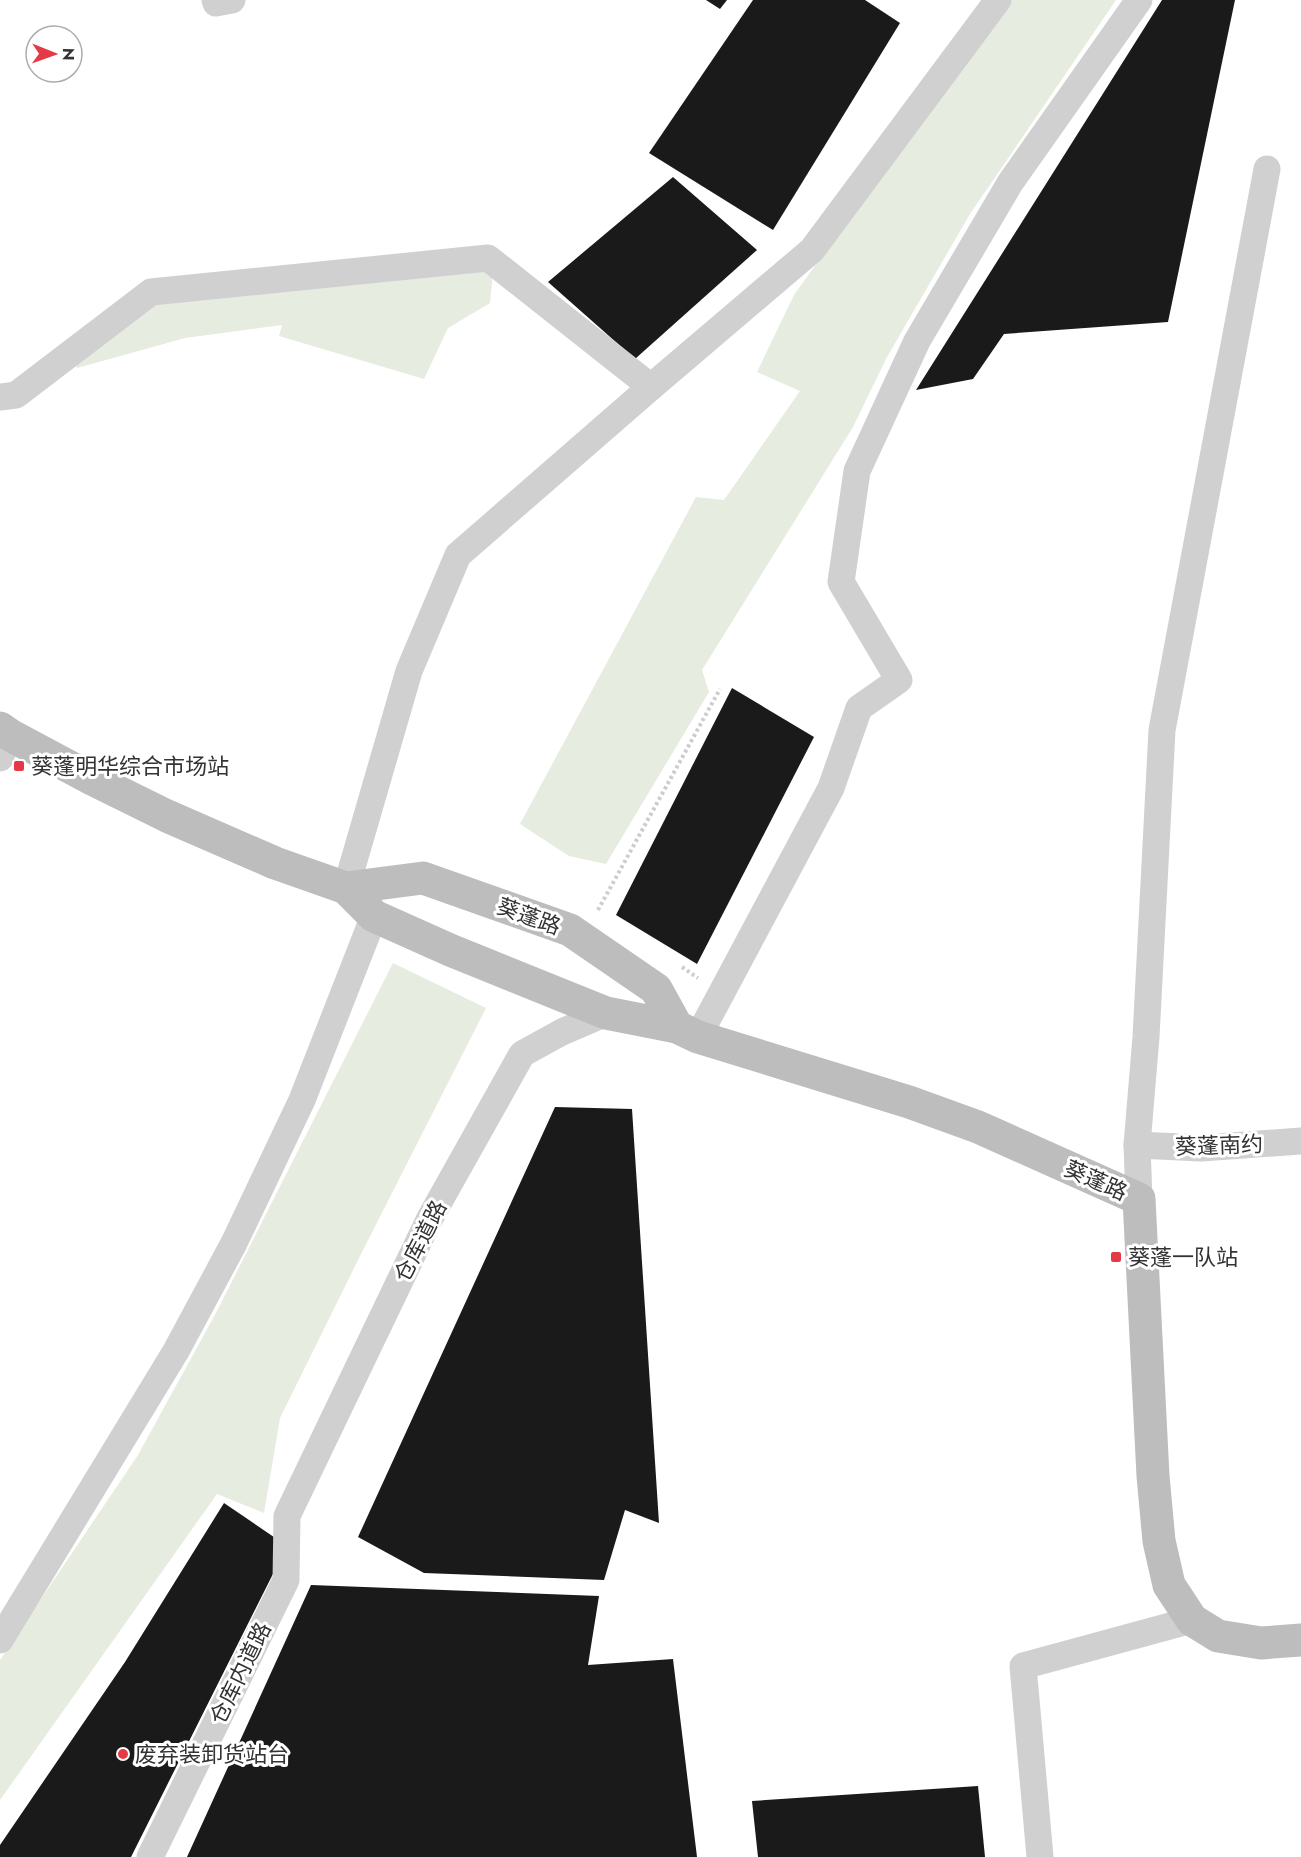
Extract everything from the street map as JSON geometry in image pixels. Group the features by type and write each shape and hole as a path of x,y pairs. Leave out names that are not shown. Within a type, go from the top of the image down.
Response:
{"street":[{"path":"215,0 216,3 232,0"},
{"path":"346,888 410,671 458,555 812,250 998,0"},
{"path":"688,1032 721,993 831,788 859,708 899,680 840,582 857,471 917,341 1010,183 1139,0"},
{"path":"1139,1198 1137,1145 1147,1026 1162,730 1267,169"},
{"path":"0,397 16,395 151,292 488,258 651,387"},
{"name":"葵蓬路","path":"3,740 92,779 166,816 275,863 346,888 374,916 450,950 606,1013 688,1032 909,1102 978,1127 1139,1198 1153,1465 1160,1541 1169,1584 1192,1620 1218,1636 1261,1644 1301,1640"},
{"name":"葵蓬路","path":"346,888 423,878 570,930 656,989 688,1032"},
{"path":"0,1640 176,1352 234,1243 302,1100 374,916"},
{"name":"仓库道路","path":"286,1516 430,1218 522,1054 562,1032 606,1013"},
{"name":"葵蓬南约","path":"1137,1145 1201,1148 1301,1141"},
{"name":"仓库内道路","path":"150,1857 286,1580 286,1516"},
{"path":"1040,1857 1023,1666 1192,1620"}],"path":[{"path":"606,918 597,911 720,689"},
{"path":"673,962 721,993"}],"shaded area":[{"path":"1006,0 1116,0 970,214 887,357 853,427 702,670 709,692 606,864 569,856 520,824 696,497 724,500 800,391 757,372 794,295"},
{"path":"493,271 490,303 448,328 424,379 279,336 282,325 185,338 77,368 74,359 150,300"},
{"path":"393,963 486,1008 280,1418 264,1513 217,1494 0,1800 0,1660 138,1455 217,1311"}],"building":[{"path":"706,0 727,0 720,9"},
{"path":"753,0 865,0 900,23 773,230 649,153"},
{"path":"1162,0 1235,0 1168,322 1004,334 973,379 916,390"},
{"path":"673,177 757,250 635,359 548,282"},
{"path":"732,688 814,737 697,964 616,915"},
{"path":"555,1107 632,1109 659,1523 625,1510 604,1580 424,1573 358,1537"},
{"name":"废弃装卸货站台","path":"224,1503 287,1546 131,1857 0,1857 0,1845 125,1662"},
{"path":"311,1585 599,1596 588,1665 673,1659 697,1857 187,1857"},
{"path":"978,1786 985,1857 758,1857 752,1801"}],"place":[{"name":"葵蓬明华综合市场站","path":"19,766"},
{"name":"葵蓬一队站","path":"1116,1257"},
{"name":"废弃装卸货站台","path":"123,1754"}]}
